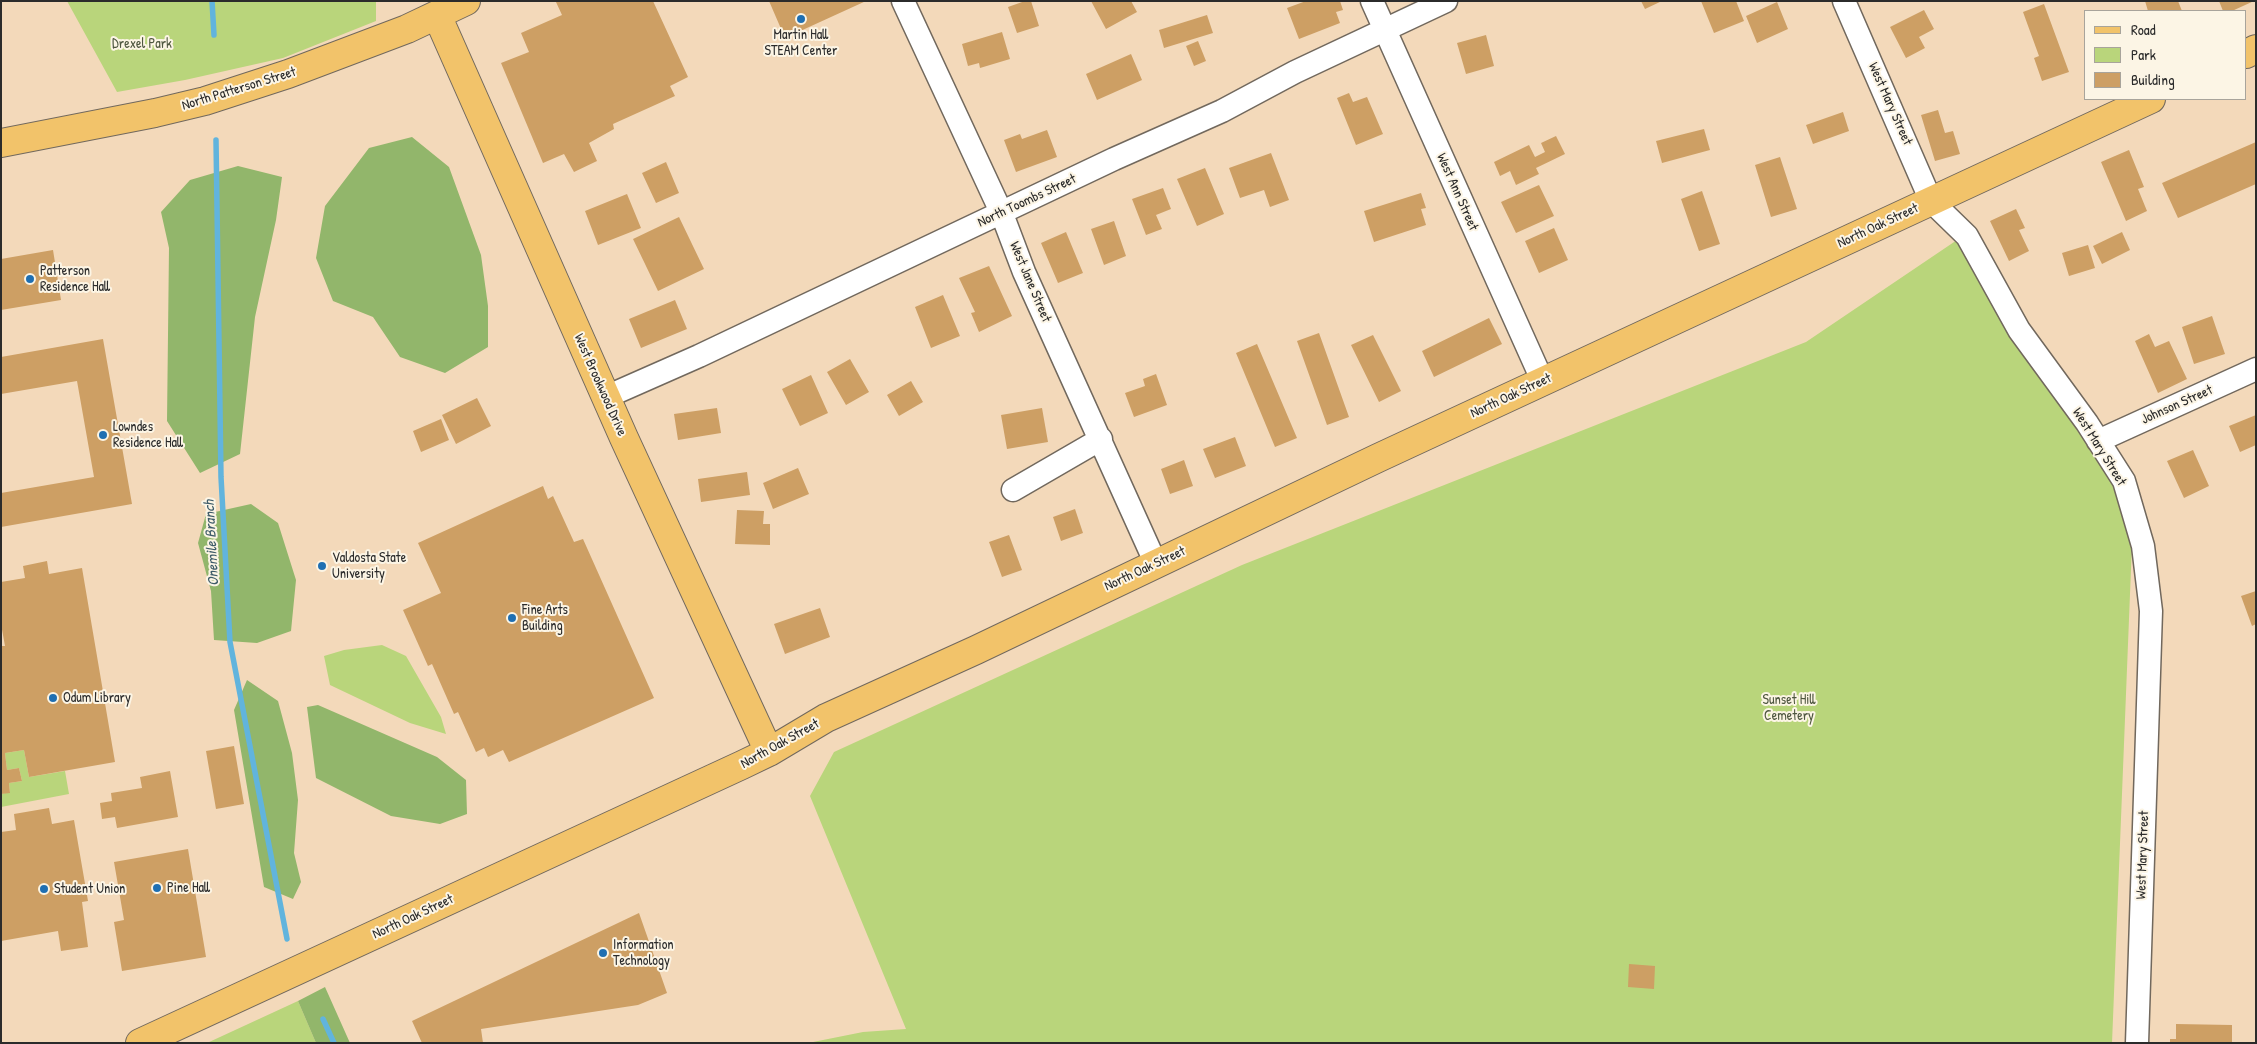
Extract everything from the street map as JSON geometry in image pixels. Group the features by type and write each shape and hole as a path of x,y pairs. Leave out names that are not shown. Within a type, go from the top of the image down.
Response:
{"main road":[{"name":"North Patterson Street","path":"1,143 155,113 206,101 288,74 407,29 435,8 466,1"},
{"name":"West Brookwood Drive","path":"435,8 606,397 769,752"},
{"name":"North Oak Street","path":"140,1043 769,752 826,718 2149,100"}],"street":[{"name":"West Jane Street","path":"903,1 1002,214 1024,272 1156,564"},
{"name":"West Ann Street","path":"1372,1 1543,382"},
{"name":"North Toombs Street","path":"606,397 699,356 1002,214 1114,159 1222,111 1384,29 1446,1"},
{"name":"West Mary Street","path":"1844,1 1932,201 1967,236 2019,330 2124,481 2143,546 2152,611 2138,1043"},
{"name":"Johnson Street","path":"2098,441 2256,370"},
{"path":"1013,490 1101,440"}],"green space":[{"name":"Drexel Park","path":"67,1 376,1 376,21 283,58 185,80 117,92"},
{"path":"412,137 449,167 481,255 488,306 488,347 445,373 400,357 373,317 333,301 316,258 325,206 369,148"},
{"path":"238,166 282,177 276,220 255,317 240,454 200,473 167,421 169,248 161,212 190,180"},
{"name":"Sunset Hill Cemetery","path":"1960,238 2019,345 2116,487 2132,544 2112,1043 808,1043 863,1032 906,1029 810,796 834,752 1242,565 1806,342"},
{"path":"251,504 278,523 296,580 291,631 257,643 214,640 211,591 198,543 206,514"},
{"path":"382,645 406,656 441,717 446,734 410,723 330,685 324,656 344,650"},
{"path":"247,680 278,701 292,753 298,800 294,853 301,882 293,899 264,887 234,710"},
{"path":"318,705 437,757 466,780 467,814 440,824 391,816 316,778 307,707"},
{"path":"24,750 29,777 65,771 69,794 1,807 1,794 10,792 9,783 22,781 19,768 7,770 5,753"},
{"path":"325,987 350,1043 316,1043 298,1001"},
{"path":"298,1001 316,1043 207,1043"}],"building":[{"path":"653,1 688,77 670,86 675,96 613,124 614,129 589,143 597,161 574,172 564,154 543,163 501,63 529,52 521,33 562,15 556,2"},
{"name":"Martin Hall STEAM Center","path":"769,1 866,1 785,38"},
{"path":"1025,1 1031,1 1039,26 1017,33 1008,7"},
{"path":"1091,1 1131,1 1137,12 1106,29"},
{"path":"1306,1 1340,1 1343,10 1336,12 1340,23 1299,39 1287,8"},
{"path":"1641,1 1662,1 1645,9"},
{"path":"1701,1 1736,1 1744,21 1714,33"},
{"path":"2145,1 2178,1 2182,10 2148,10"},
{"path":"2219,1 2254,1 2234,10 2223,10"},
{"path":"1777,2 1788,29 1757,43 1746,16"},
{"path":"2044,4 2069,72 2042,81 2034,58 2039,56 2023,12"},
{"path":"1924,10 1934,29 1919,37 1925,48 1906,58 1890,27"},
{"path":"1207,15 1213,33 1164,48 1159,30"},
{"path":"1002,32 1010,59 980,68 979,63 968,66 962,44"},
{"path":"1486,35 1494,66 1466,74 1457,43"},
{"path":"1198,41 1206,61 1194,66 1186,46"},
{"path":"1131,54 1142,80 1097,100 1086,74"},
{"path":"1349,93 1353,102 1367,97 1383,134 1356,145 1337,98"},
{"path":"1938,110 1945,133 1953,131 1960,154 1935,161 1921,115"},
{"path":"1843,112 1849,131 1813,144 1806,125"},
{"path":"1704,129 1710,150 1662,163 1656,141"},
{"path":"1047,130 1057,157 1016,172 1004,140 1020,134 1022,139"},
{"path":"1556,136 1565,154 1536,168 1539,174 1516,185 1510,171 1500,176 1494,162 1529,145 1535,157 1545,152 1541,143"},
{"path":"2256,142 2256,184 2178,218 2162,183"},
{"path":"2129,150 2144,187 2138,189 2147,211 2126,221 2101,162"},
{"path":"1271,153 1289,200 1270,207 1264,190 1240,198 1229,168"},
{"path":"1780,157 1797,209 1771,217 1755,165"},
{"path":"666,162 679,193 656,203 642,173"},
{"path":"1205,168 1224,214 1197,226 1177,179"},
{"path":"1539,185 1554,216 1516,233 1501,202"},
{"path":"1163,188 1171,209 1156,215 1162,229 1146,235 1132,199"},
{"path":"1702,191 1720,244 1699,251 1681,199"},
{"path":"1421,193 1426,208 1421,209 1426,225 1374,242 1364,211"},
{"path":"627,194 641,228 598,245 585,211"},
{"path":"2016,209 2025,228 2019,230 2029,251 2009,261 1990,221"},
{"path":"679,217 704,269 658,291 633,239"},
{"path":"1114,221 1126,256 1104,265 1091,229"},
{"path":"1554,228 1568,260 1539,273 1525,241"},
{"path":"1066,232 1083,273 1058,283 1041,243"},
{"path":"2122,232 2130,250 2102,264 2093,246"},
{"path":"2088,245 2095,268 2069,276 2062,253"},
{"name":"Patterson Residence Hall","path":"53,250 61,300 1,310 1,259"},
{"path":"989,266 1012,316 979,332 971,313 975,312 959,278"},
{"path":"943,295 960,336 931,348 915,307"},
{"path":"675,300 687,329 641,348 629,319"},
{"path":"2212,316 2225,354 2194,364 2182,327"},
{"path":"1489,318 1502,344 1434,377 1422,351"},
{"path":"1319,333 1349,417 1327,425 1297,341"},
{"path":"2149,334 2155,347 2169,341 2187,379 2158,393 2135,341"},
{"path":"1373,335 1401,391 1379,402 1351,345"},
{"name":"Lowndes Residence Hall","path":"103,339 132,504 1,527 1,493 94,477 77,381 1,394 1,357"},
{"path":"1257,344 1297,438 1275,447 1236,353"},
{"path":"850,359 869,392 846,405 827,372"},
{"path":"1156,374 1167,405 1134,417 1125,393 1145,386 1143,379"},
{"path":"811,375 828,413 800,426 782,389"},
{"path":"911,381 923,402 899,416 887,395"},
{"path":"477,398 491,426 456,444 442,415"},
{"path":"717,408 721,433 678,440 674,414"},
{"path":"1042,408 1048,442 1007,449 1001,415"},
{"path":"2256,415 2256,445 2240,452 2229,426"},
{"path":"441,419 449,440 421,452 413,431"},
{"path":"1235,437 1246,466 1215,478 1203,449"},
{"path":"2193,450 2209,486 2184,498 2167,461"},
{"path":"1184,460 1193,486 1170,494 1161,469"},
{"path":"798,468 809,494 773,509 763,483"},
{"path":"747,472 750,495 701,502 698,479"},
{"name":"Fine Arts Building","path":"543,486 548,499 553,496 574,542 583,539 654,698 509,762 503,750 488,757 484,748 476,752 458,712 454,714 432,664 428,666 403,610 441,593 418,543"},
{"path":"1075,509 1083,533 1061,541 1053,517"},
{"path":"737,510 764,511 763,524 770,524 770,545 735,544"},
{"path":"1009,535 1022,570 1002,577 989,542"},
{"name":"Odum Library","path":"47,561 49,574 82,568 115,762 29,777 24,750 5,753 7,770 19,768 22,781 9,783 10,793 1,794 1,646 5,646 1,624 1,582 25,578 23,566"},
{"path":"2256,591 2256,624 2252,626 2241,596"},
{"path":"820,608 830,637 785,654 774,624"},
{"path":"234,746 244,804 216,809 206,751"},
{"path":"170,771 178,817 117,828 115,817 102,819 100,803 112,801 111,793 142,788 140,777"},
{"name":"Student Union","path":"49,808 52,824 74,820 88,901 82,902 88,947 61,951 58,931 1,941 1,832 16,830 14,814"},
{"name":"Pine Hall","path":"188,849 206,957 122,971 114,922 124,920 114,862"},
{"name":"Information Technology","path":"639,913 667,993 638,1005 481,1029 483,1043 422,1043 412,1021"},
{"path":"1629,964 1655,966 1654,989 1628,987"},
{"path":"2176,1024 2232,1025 2232,1043 2170,1043 2170,1039 2176,1039"}],"waterway":[{"name":"Onemile Branch","path":"212,1 214,35"},
{"name":"Onemile Branch","path":"216,140 221,477 230,642 287,939"},
{"name":"Onemile Branch","path":"323,1019 334,1043"}],"place":[{"name":"Martin Hall STEAM Center","path":"801,19"},
{"name":"Patterson Residence Hall","path":"30,279"},
{"name":"Lowndes Residence Hall","path":"103,435"},
{"name":"Valdosta State University","path":"322,566"},
{"name":"Fine Arts Building","path":"512,618"},
{"name":"Odum Library","path":"53,698"},
{"name":"Pine Hall","path":"157,888"},
{"name":"Student Union","path":"44,889"},
{"name":"Information Technology","path":"603,953"}]}
